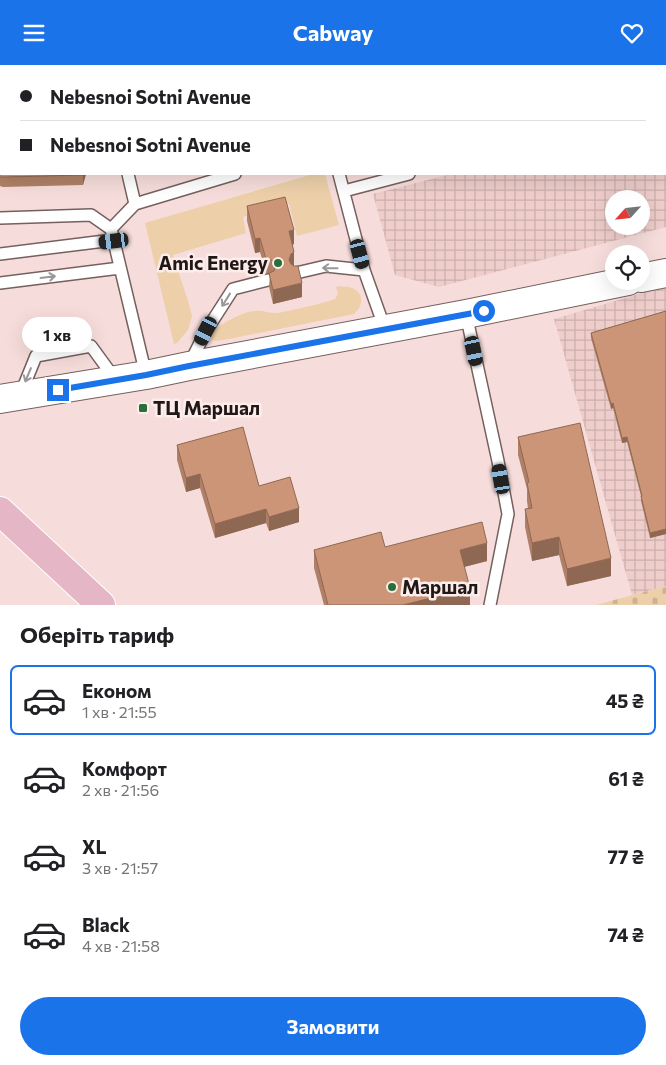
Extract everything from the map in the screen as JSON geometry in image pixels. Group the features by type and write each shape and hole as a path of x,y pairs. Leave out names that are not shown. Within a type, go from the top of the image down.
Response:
{"main road":[{"path":"650,276 666,273"},
{"path":"10,397 146,375 605,286"},
{"path":"0,511 101,605"}],"lane":[{"path":"128,175 135,203"},
{"path":"111,229 135,203 232,175"},
{"path":"339,175 364,270 385,329"},
{"path":"344,191 405,175"},
{"path":"0,218 92,215 111,229 146,375"},
{"path":"0,254 114,241"},
{"path":"296,273 326,266 364,270"},
{"path":"0,283 120,268"},
{"path":"189,366 206,331 233,289 268,280"},
{"path":"466,314 508,514 490,605"},
{"path":"10,397 36,356 91,346 116,380"}],"shaded area":[{"path":"447,175 666,175 666,227 650,231 650,190 605,190 605,235 636,235 439,287 395,275 373,194"},
{"path":"666,286 666,586 632,595 554,319"}],"green space":[{"path":"310,175 325,175 339,225 297,236 289,204 243,217 246,233 173,255 192,316 188,330 174,344 145,223"},
{"path":"336,287 351,287 361,297 361,304 354,314 229,339 212,340 211,334 214,330 238,316 255,311 278,313 335,299 338,294"},
{"path":"666,586 666,605 596,605"}],"building":[{"path":"0,175 83,175 0,177"},
{"name":"Amic Energy","path":"285,197 294,230 289,231 294,252 289,260 294,266 298,266 302,283 273,290 269,273 274,271 275,263 270,259 266,259 260,238 255,239 247,206"},
{"path":"666,311 666,529 650,533 627,437 622,438 591,333"},
{"path":"580,423 611,558 567,569 559,537 532,543 525,509 532,508 527,483 529,482 518,437"},
{"path":"243,427 259,486 290,477 299,508 269,517 266,509 215,524 200,474 186,478 177,445"},
{"name":"Маршал","path":"482,522 487,543 460,550 470,588 403,605 328,605 314,550 381,532 385,547"}],"place":[{"name":"Amic Energy","path":"278,263"},
{"name":"ТЦ Маршал","path":"143,408"},
{"name":"Маршал","path":"392,587"}],"route":[{"path":"58,390 484,311"}]}
